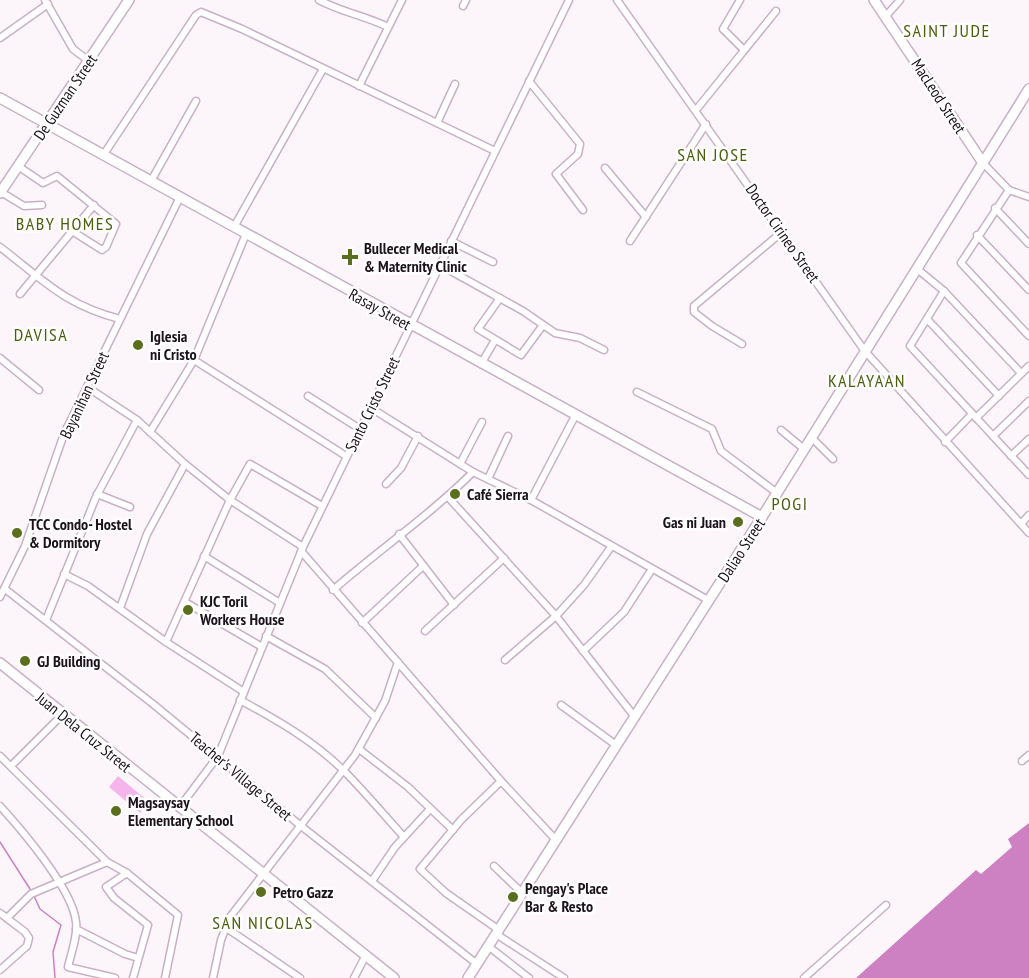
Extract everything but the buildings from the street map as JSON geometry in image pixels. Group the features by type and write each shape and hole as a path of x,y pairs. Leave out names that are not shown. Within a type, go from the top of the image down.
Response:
{"street":[{"name":"De Guzman Street","path":"0,193 129,0"},
{"path":"319,0 334,9 370,18 388,27"},
{"path":"359,86 402,0"},
{"name":"Santo Cristo Street","path":"179,808 218,756 302,549 569,0"},
{"name":"Doctor Cirineo Street","path":"618,0 864,350 1029,533"},
{"path":"740,0 723,29 744,50"},
{"name":"MacLeod Street","path":"874,0 983,163"},
{"path":"886,16 900,0"},
{"path":"0,38 46,2 73,49 89,61"},
{"path":"696,110 776,11"},
{"path":"104,154 197,14 201,12 242,29 495,151"},
{"path":"234,227 323,69"},
{"path":"529,81 580,144 578,154 556,174 583,210"},
{"path":"436,123 455,84"},
{"name":"Daliao Street","path":"471,977 555,839 777,494 864,350 983,163 1026,101 1029,89"},
{"name":"Rasay Street","path":"0,98 410,326 762,517"},
{"path":"151,181 196,101"},
{"path":"630,241 706,124"},
{"path":"983,163 1009,190 1029,197"},
{"path":"18,166 43,183 57,176 116,224 105,248 98,249 72,231"},
{"path":"605,168 646,217"},
{"path":"1009,190 977,235 961,263 1029,336"},
{"path":"0,193 24,206 42,205"},
{"name":"Bayanihan Street","path":"0,597 25,546 64,434 180,197"},
{"path":"20,294 94,205"},
{"path":"996,208 1029,244"},
{"path":"742,344 694,312 694,306 782,232"},
{"path":"150,432 194,360 246,234"},
{"path":"977,235 1029,290"},
{"path":"451,242 493,262"},
{"path":"0,247 65,299 81,308 120,319"},
{"path":"440,265 500,298 555,333 580,338 604,350"},
{"path":"916,268 944,291 1021,373"},
{"path":"944,291 910,346 1029,475"},
{"path":"500,298 478,329 495,340 520,355 543,325"},
{"path":"927,319 999,396"},
{"path":"481,364 495,340"},
{"path":"0,358 39,390"},
{"path":"194,360 346,456"},
{"path":"945,442 999,396 1029,366"},
{"path":"87,387 137,420 185,464 230,500 302,549 333,590 555,839"},
{"path":"637,392 712,429 721,451 777,494"},
{"path":"308,396 360,429"},
{"path":"993,436 1029,401"},
{"path":"371,408 473,472 531,500 708,600"},
{"path":"531,500 575,416"},
{"path":"46,620 98,494 137,420"},
{"path":"460,464 482,422"},
{"path":"781,430 804,448"},
{"path":"488,479 508,435"},
{"path":"386,484 402,468 418,436"},
{"path":"811,437 833,459"},
{"path":"1011,456 1029,439"},
{"path":"120,608 147,534 185,464"},
{"path":"166,642 230,500 250,464 322,506"},
{"path":"333,590 399,534 448,497 473,472"},
{"path":"98,494 130,507"},
{"path":"448,497 556,616 634,716"},
{"path":"1021,524 1029,515"},
{"path":"399,534 454,605"},
{"path":"505,660 556,616 584,585 611,547"},
{"path":"204,556 280,603"},
{"path":"425,631 504,558"},
{"path":"362,623 423,566"},
{"path":"583,651 624,612 652,569"},
{"path":"64,574 120,608 166,642 244,692"},
{"name":"Teacher's Village Street","path":"5,589 477,964"},
{"path":"185,602 262,647"},
{"path":"266,636 325,669 376,718"},
{"path":"213,978 225,927 235,909 359,749 376,718 398,662"},
{"name":"Juan Dela Cruz Street","path":"0,663 262,875 394,978"},
{"path":"240,700 295,732 344,771 404,837"},
{"path":"561,705 616,745"},
{"path":"11,766 62,715"},
{"path":"359,749 401,782 453,830"},
{"path":"1022,761 1029,755"},
{"path":"0,756 107,862 127,873 178,915 165,978"},
{"path":"501,781 453,830 420,869 446,893 564,978"},
{"path":"0,806 19,826 58,881 75,916 76,929 68,968 115,978"},
{"path":"372,880 404,837 430,809"},
{"path":"7,918 31,894 107,862"},
{"path":"494,866 522,893"},
{"path":"127,873 106,887 114,898 148,925 133,978"},
{"path":"804,978 886,905"},
{"path":"0,914 29,938 27,946 0,970"},
{"path":"225,927 300,978"},
{"path":"76,929 125,954 138,958"},
{"path":"489,946 529,978"},
{"path":"354,978 366,956"},
{"path":"0,958 7,964"}],"shaded area":[{"path":"118,776 149,802 140,813 109,787"},
{"path":"1029,823 1029,978 856,978 976,870 981,874 1012,847 1008,839"}],"waterway":[{"path":"0,842 30,889"},
{"path":"34,896 40,909 61,925 53,952 55,978"}],"place":[{"name":"Bullecer Medical & Maternity Clinic","path":"350,257"},
{"name":"Iglesia ni Cristo","path":"138,345"},
{"name":"Café Sierra","path":"455,494"},
{"name":"Gas ni Juan","path":"738,522"},
{"name":"TCC Condo- Hostel & Dormitory","path":"17,533"},
{"name":"KJC Toril Workers House","path":"188,610"},
{"name":"GJ Building","path":"25,661"},
{"name":"Magsaysay Elementary School","path":"116,811"},
{"name":"Petro Gazz","path":"261,892"},
{"name":"Pengay's Place Bar & Resto","path":"513,897"}],"district":[{"name":"SAINT JUDE","path":"947,30"},
{"name":"SAN JOSE","path":"713,154"},
{"name":"BABY HOMES","path":"65,223"},
{"name":"DAVISA","path":"41,334"},
{"name":"KALAYAAN","path":"867,380"},
{"name":"POGI","path":"790,503"},
{"name":"SAN NICOLAS","path":"263,922"}]}
